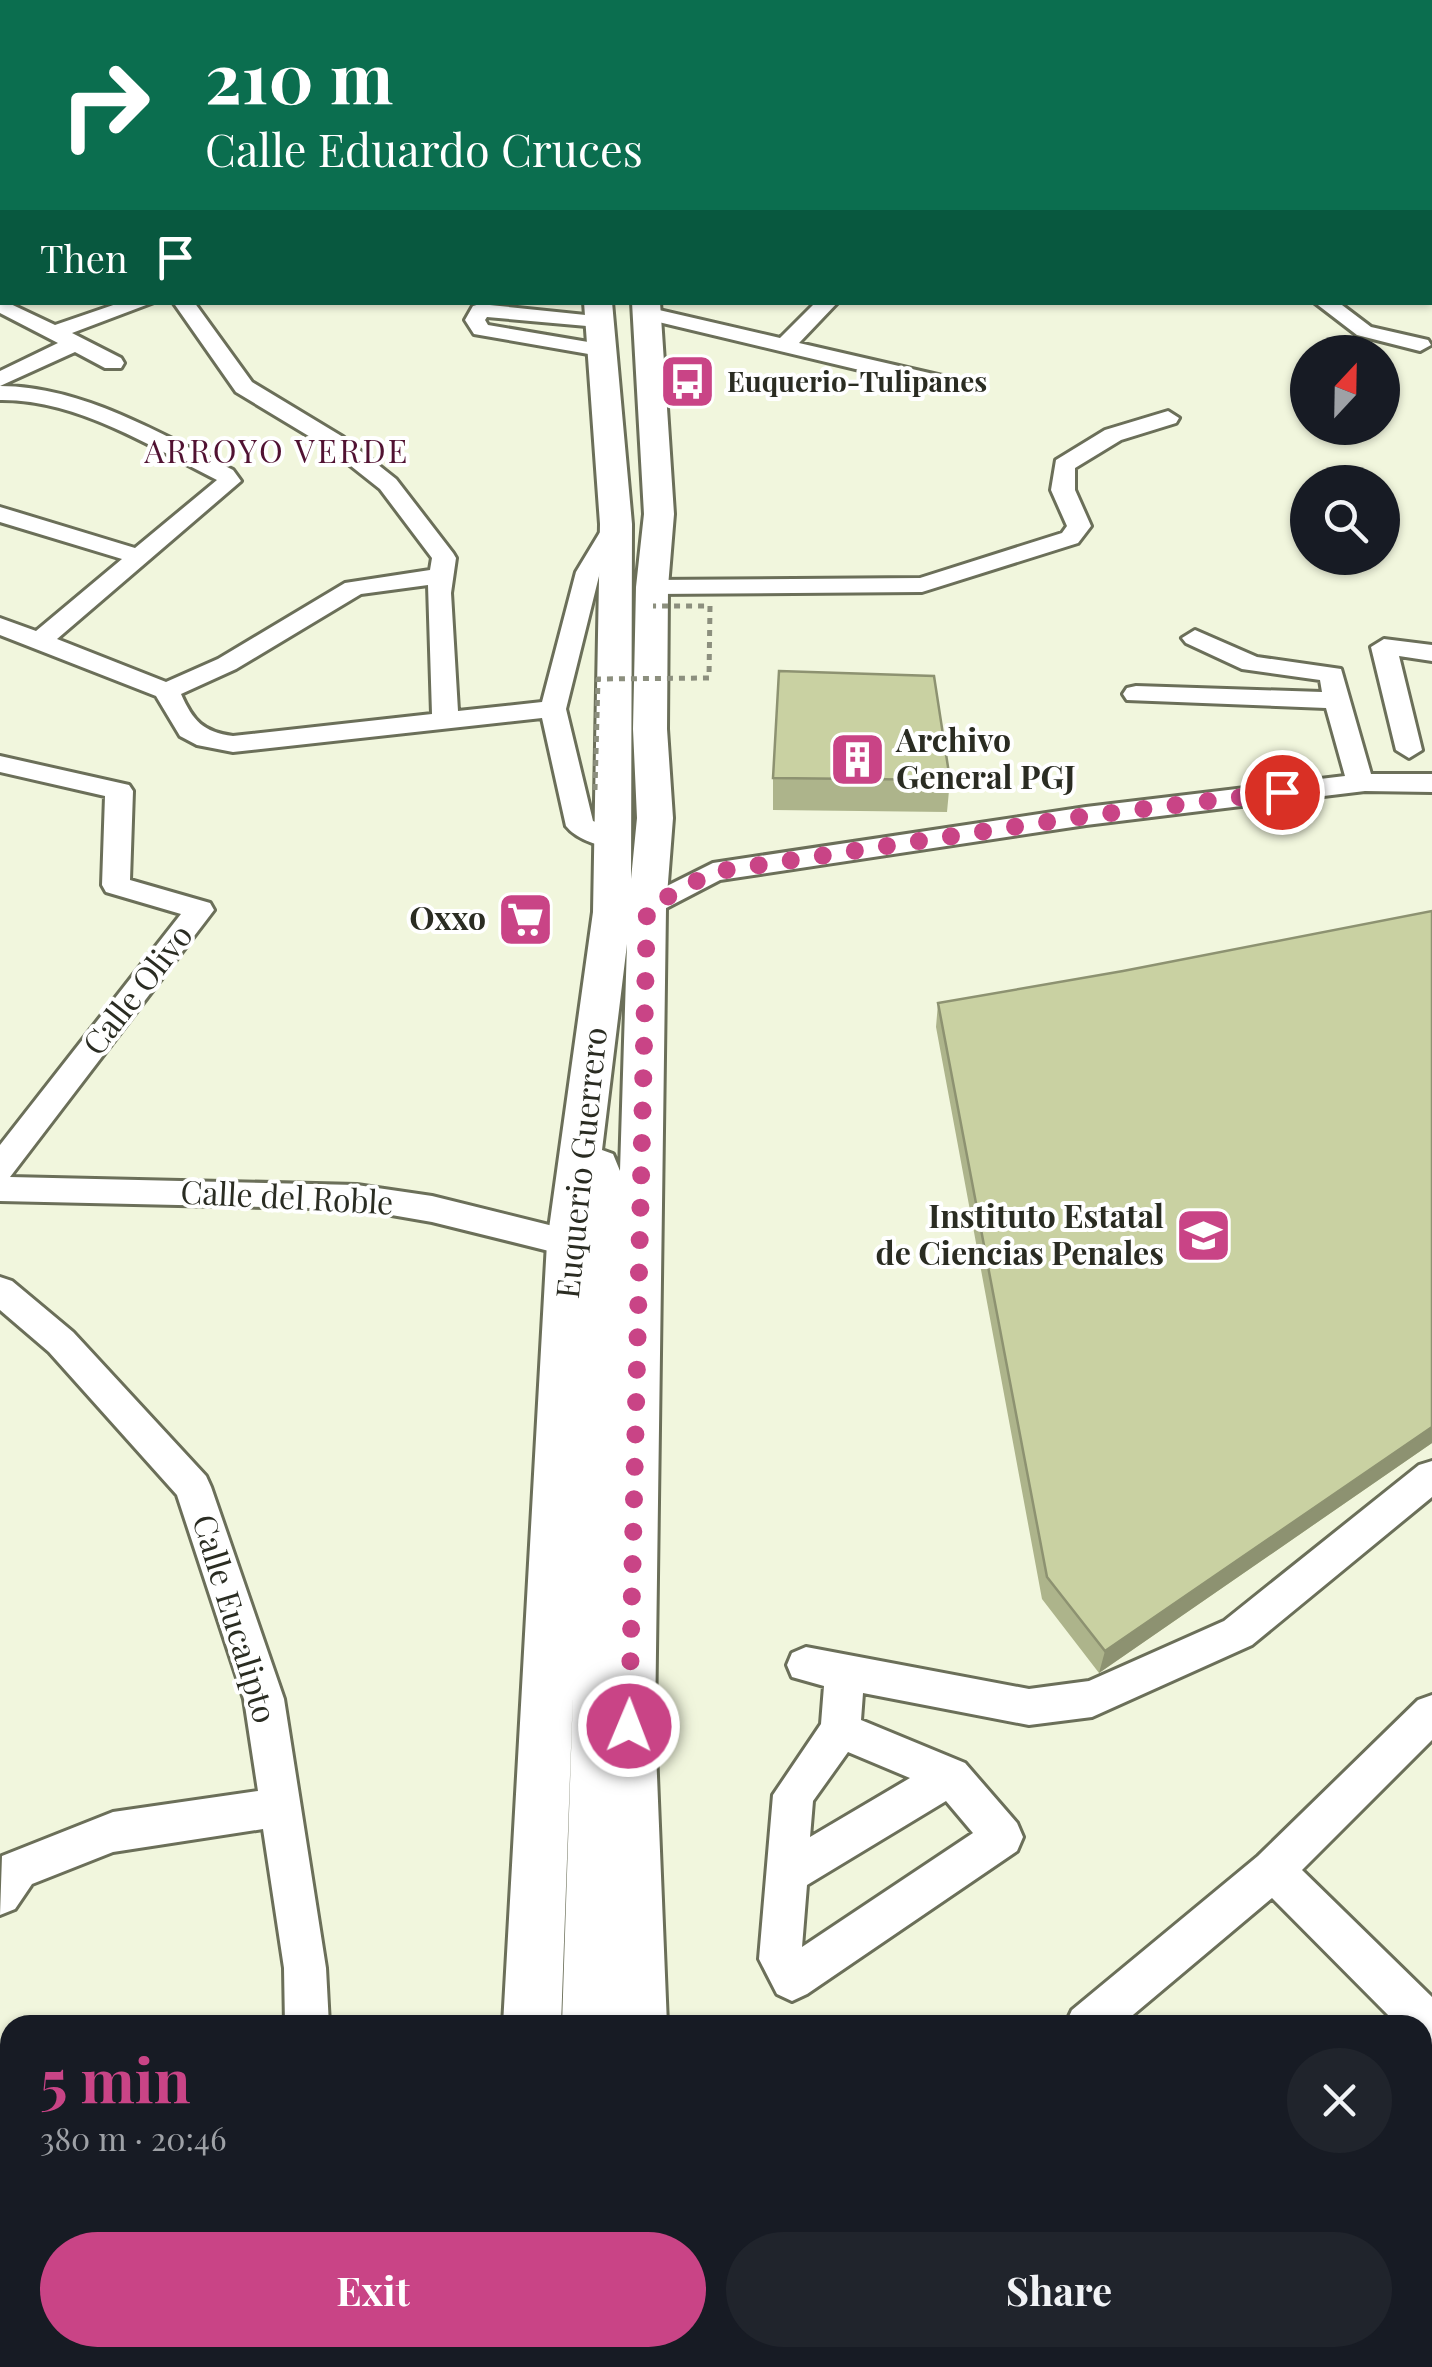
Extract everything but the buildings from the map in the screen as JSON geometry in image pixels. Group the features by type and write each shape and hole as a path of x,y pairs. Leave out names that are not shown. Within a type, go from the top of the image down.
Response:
{"main road":[{"name":"Euquerio Guerrero","path":"636,2015 614,1717 647,908 655,818 650,729 652,596 660,514 646,308"},
{"name":"Euquerio Guerrero","path":"532,2015 569,1243 612,912 616,524 599,325"},
{"path":"588,1095 602,1190 614,1717 591,2015"},
{"path":"592,1968 629,2015"}],"street":[{"path":"0,305 114,363"},
{"path":"55,332 135,305"},
{"path":"185,305 244,386 335,442 388,484 444,558 438,592 444,718"},
{"path":"785,345 825,305"},
{"path":"1328,305 1364,331 1420,345"},
{"path":"646,308 956,386"},
{"path":"41,640 229,481 225,475 137,432 6,388 26,366 76,343"},
{"path":"652,596 922,585 1070,538 1079,526 1063,490 1064,464 1113,435 1168,418"},
{"path":"0,514 140,557"},
{"path":"612,840 580,826 554,709 588,572 616,524"},
{"path":"0,626 168,691 226,664 354,588 441,576"},
{"path":"1195,638 1251,664 1332,674 1360,782"},
{"path":"1410,750 1384,646 1432,653"},
{"path":"168,691 181,726 206,742 234,744 444,718 554,709"},
{"path":"1136,694 1337,700"},
{"name":"Calle Olivo","path":"0,764 120,791 116,885 200,910 0,1168"},
{"path":"647,908 713,872 1086,816 1360,782 1432,783"},
{"name":"Calle del Roble","path":"0,1189 357,1197 432,1209 569,1243"},
{"name":"Calle Eucalipto","path":"0,1290 61,1342 193,1486 264,1698 305,1968 307,2015"},
{"path":"841,1730 825,1668 1029,1707 1092,1699 1238,1632 1432,1476"},
{"path":"1099,2015 1273,1870 1432,1714"},
{"path":"841,1730 952,1776 1002,1837 792,1979 780,1960 793,1795 841,1730"},
{"path":"786,1874 952,1776"},
{"path":"0,1895 17,1870 113,1832 282,1807"},
{"path":"1273,1870 1419,2015"}],"path":[{"path":"595,790 598,679 709,678 710,606 652,596"}],"place":[{"name":"Euquerio-Tulipanes","path":"688,382"},
{"name":"Archivo General PGJ","path":"857,759"},
{"name":"Oxxo","path":"525,919"},
{"name":"Instituto Estatal de Ciencias Penales","path":"1203,1235"}],"district":[{"name":"ARROYO VERDE","path":"277,452"}],"route":[{"path":"629,1726 647,908 713,872 1086,816 1282,792"}]}
